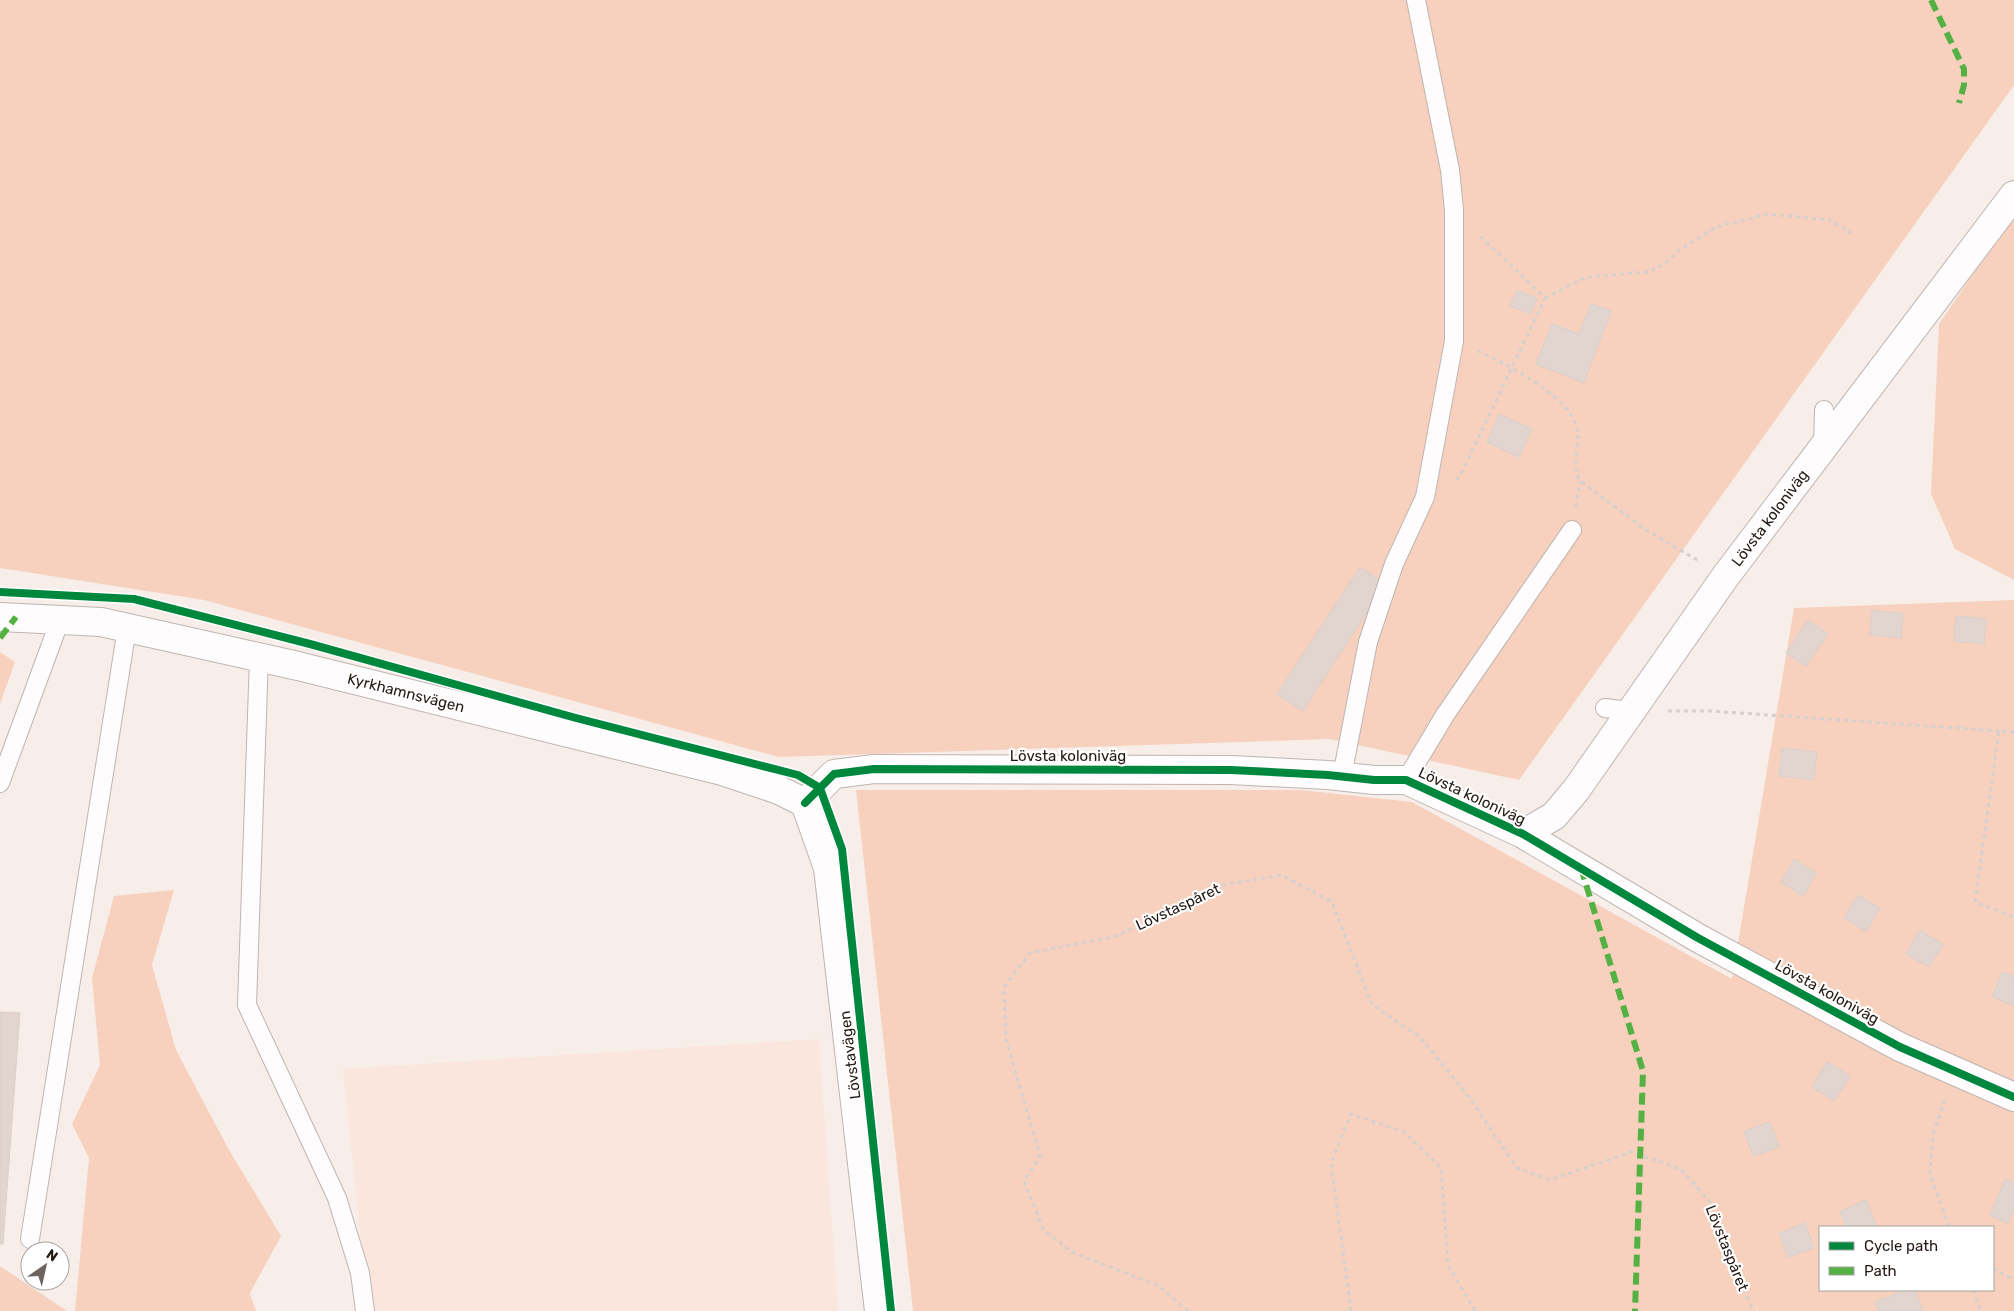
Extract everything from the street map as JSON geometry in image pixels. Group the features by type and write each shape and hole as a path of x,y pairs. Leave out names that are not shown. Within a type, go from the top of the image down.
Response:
{"street":[{"name":"Lövsta koloniväg","path":"1523,834 1554,816 1576,790 1618,709 1725,577 2014,195"},
{"name":"Kyrkhamnsvägen","path":"0,617 101,622 259,657 722,771 779,790 805,802"},
{"name":"Lövsta koloniväg","path":"805,802 834,774 874,769 1232,770 1342,776 1374,780 1406,780 1523,834 1698,938 1900,1047 2014,1098"},
{"name":"Lövstavägen","path":"805,802 828,868 879,1311"}],"lane":[{"path":"1342,776 1368,642 1394,564 1425,497 1454,340 1454,210 1450,170 1416,0"},
{"path":"1823,447 1824,410"},
{"path":"1406,780 1445,715 1572,530"},
{"path":"0,783 60,620"},
{"path":"30,1238 127,628"},
{"path":"259,657 247,1005 337,1198 360,1273 365,1311"}],"path":[{"path":"1454,210 1545,298"},
{"path":"1425,497 1443,493 1460,476 1545,298 1586,277 1648,272 1663,265 1680,250 1716,227 1768,214 1830,220 1852,233"},
{"path":"1454,340 1511,366 1563,404 1576,425 1577,457 1575,472 1580,481 1649,532 1725,577"},
{"path":"1618,709 1711,711 2014,732"},
{"path":"1999,731 1975,902 2014,917"},
{"path":"1949,1226 1930,1172 1933,1134 1955,1072"},
{"path":"1351,1311 1332,1163 1351,1114 1404,1132 1441,1168 1448,1265 1475,1311"},
{"path":"1994,1269 2014,1280"},
{"path":"1973,1291 1981,1311"}],"shaded area":[{"path":"0,0 2014,0 2014,85 1519,780 1330,739 779,757 204,600 0,568"},
{"path":"2014,214 2014,580 1955,549 1931,494 1939,324"},
{"path":"2014,600 2014,1311 1758,1311 1755,1306 1757,1311 913,1311 856,790 1301,790 1412,802 1732,979 1794,608"},
{"path":"0,652 15,662 0,704"},
{"path":"174,890 152,965 176,1050 229,1150 281,1236 250,1293 256,1311 75,1311 89,1158 72,1124 100,1065 92,978 114,896"},
{"path":"819,1039 838,1311 368,1311 343,1069"},
{"path":"0,1266 20,1279 20,1291 37,1291 67,1311 0,1311"}],"building":[{"path":"1517,290 1537,298 1531,314 1510,306"},
{"path":"1591,304 1611,311 1584,383 1536,364 1552,324 1579,334"},
{"path":"1499,414 1532,429 1519,457 1487,442"},
{"path":"1360,567 1385,584 1303,711 1277,694"},
{"path":"1872,611 1903,613 1901,638 1870,635"},
{"path":"1956,616 1986,619 1984,644 1954,641"},
{"path":"1808,620 1828,634 1806,666 1786,653"},
{"path":"1782,748 1817,752 1814,780 1779,776"},
{"path":"1794,859 1817,873 1803,896 1781,882"},
{"path":"1858,895 1880,908 1866,932 1844,918"},
{"path":"1920,930 1943,944 1929,967 1906,954"},
{"path":"2002,972 2014,977 2014,1006 1992,997"},
{"path":"0,1012 20,1013 3,1244 0,1244"},
{"path":"1827,1062 1850,1076 1834,1101 1812,1087"},
{"path":"1770,1122 1779,1147 1753,1156 1744,1131"},
{"path":"2005,1179 2014,1183 2014,1209 2008,1223 1990,1216"},
{"path":"1866,1200 1876,1225 1846,1226 1840,1211"},
{"path":"1805,1223 1814,1248 1788,1257 1779,1233"},
{"path":"1903,1291 1915,1291 1923,1311 1878,1311 1875,1302"}],"marked path":[{"path":"1931,0 1964,69 1964,85 1959,103"},
{"path":"0,638 16,617"},
{"path":"1581,868 1643,1071 1635,1311"}],"cycle path":[{"path":"0,592 134,599 310,644 576,718 798,775 820,788 842,849 891,1311"},
{"path":"805,803 834,774 874,769 1231,770 1328,775 1374,780 1406,780 1523,834 1698,938 1900,1047 2014,1097"}]}
